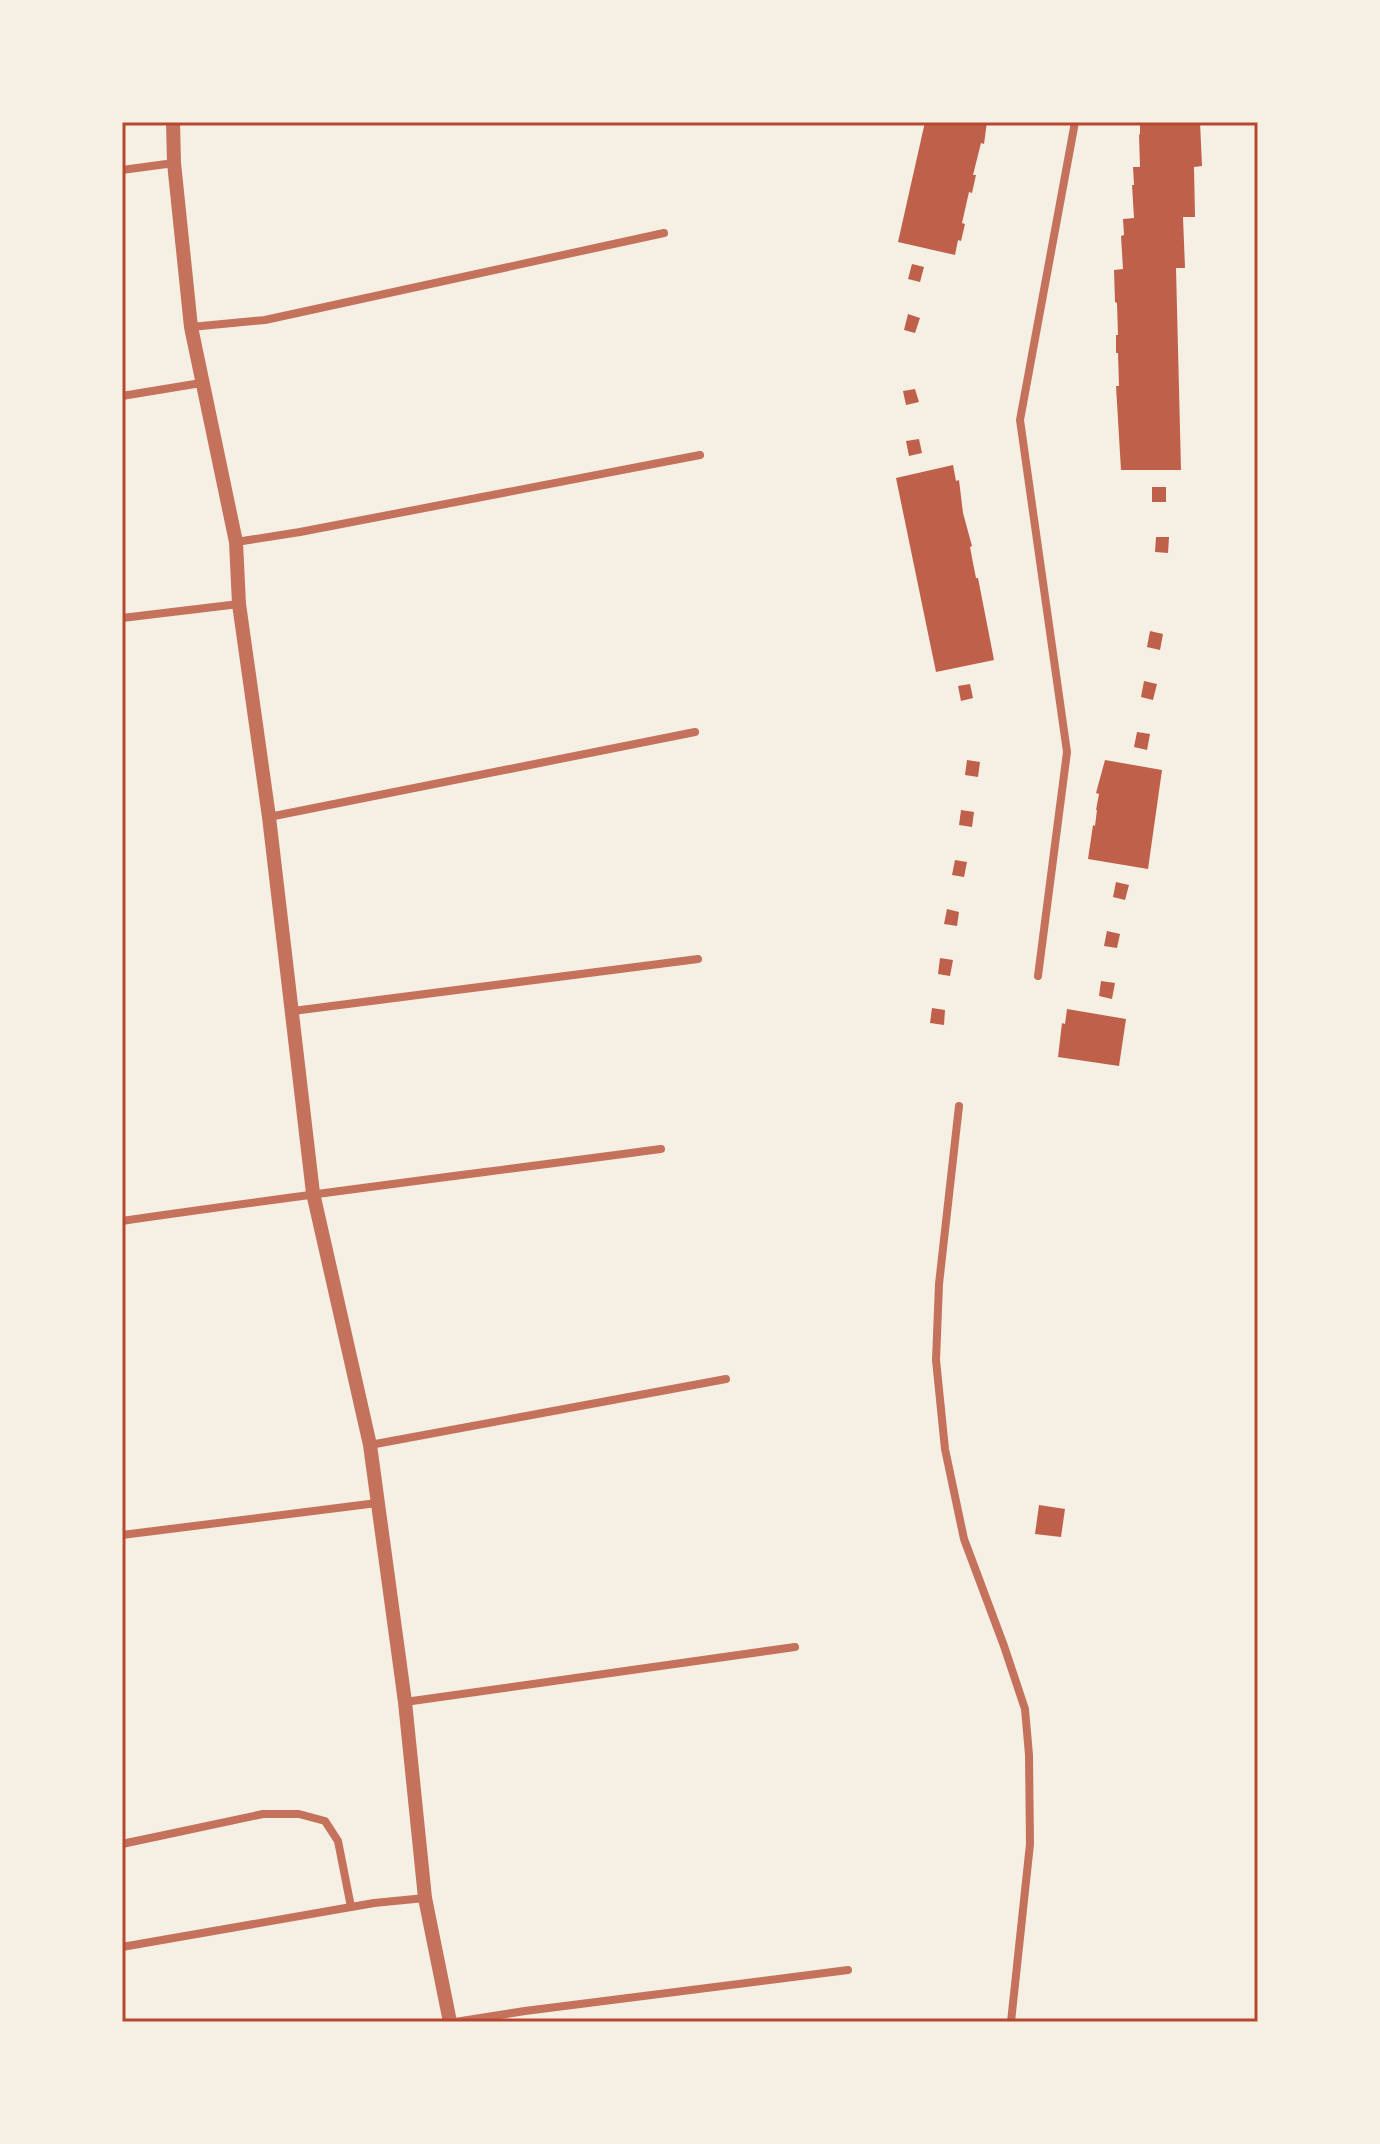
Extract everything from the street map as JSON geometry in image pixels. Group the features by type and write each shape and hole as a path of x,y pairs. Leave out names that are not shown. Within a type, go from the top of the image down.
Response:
{"street":[{"path":"173,122 174,163 191,327 236,542 239,604 269,817 313,1193 370,1445 405,1702 425,1898 453,2022 848,1970"},
{"path":"1038,976 1067,752 1020,420 1075,122"},
{"path":"122,170 174,163"},
{"path":"191,327 265,320 664,233"},
{"path":"122,396 201,383"},
{"path":"236,542 700,455"},
{"path":"122,618 239,604"},
{"path":"269,817 695,732"},
{"path":"293,1011 698,959"},
{"path":"959,1106 939,1284 936,1360 945,1449 964,1539 1025,1709 1030,1844 1011,2022"},
{"path":"122,1221 313,1193 661,1149"},
{"path":"370,1445 726,1379"},
{"path":"122,1535 377,1503"},
{"path":"405,1702 795,1647"},
{"path":"122,1844 263,1814 299,1814 325,1821 338,1841 351,1907"},
{"path":"122,1947 351,1907 425,1898"}],"building":[{"path":"925,122 987,122 984,144 981,143 973,175 976,175 972,193 969,192 962,223 965,224 961,241 958,240 955,255 898,242"},
{"path":"1140,122 1200,122 1202,166 1194,167 1195,217 1183,217 1185,268 1176,268 1181,470 1121,470 1114,270 1123,269 1123,219 1134,218 1133,167 1140,167"},
{"path":"912,264 924,267 920,282 908,279"},
{"path":"908,314 920,318 915,333 904,330"},
{"path":"915,389 919,402 906,405 903,391"},
{"path":"919,439 922,453 909,456 906,441"},
{"path":"953,465 956,481 959,480 994,660 936,672 896,478"},
{"path":"1152,487 1166,487 1166,502 1152,502"},
{"path":"1156,537 1169,537 1168,553 1155,552"},
{"path":"1150,631 1163,634 1160,650 1147,647"},
{"path":"1144,681 1157,684 1153,700 1141,697"},
{"path":"970,684 973,698 961,701 958,686"},
{"path":"1137,732 1150,734 1147,750 1134,747"},
{"path":"967,760 980,762 978,777 965,775"},
{"path":"1105,760 1162,770 1148,869 1088,859 1099,794 1096,793"},
{"path":"961,810 974,812 972,827 959,825"},
{"path":"955,860 967,862 964,877 952,875"},
{"path":"1116,882 1129,885 1125,900 1113,897"},
{"path":"947,909 959,912 957,926 944,924"},
{"path":"1107,931 1120,934 1117,948 1104,946"},
{"path":"940,958 953,960 950,976 938,974"},
{"path":"1101,981 1115,983 1112,999 1099,996"},
{"path":"932,1008 945,1010 944,1025 930,1023"},
{"path":"1067,1009 1126,1019 1119,1066 1058,1057"},
{"path":"1039,1505 1065,1509 1061,1537 1035,1534"}]}
